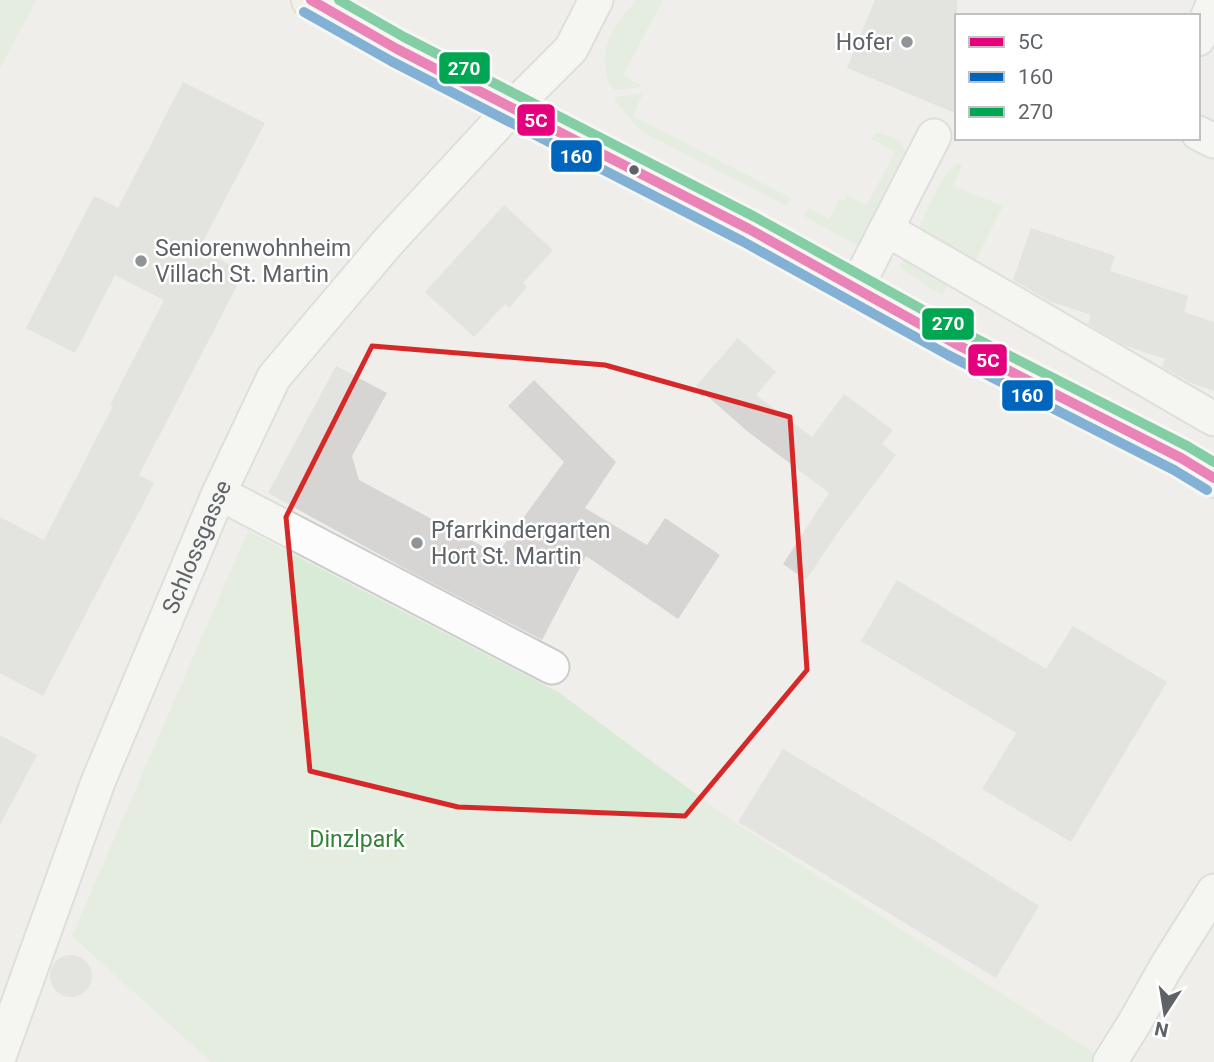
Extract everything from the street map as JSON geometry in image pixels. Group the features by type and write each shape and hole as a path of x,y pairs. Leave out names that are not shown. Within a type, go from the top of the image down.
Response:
{"main road":[{"path":"311,0 397,49 749,229 954,342 1181,458 1214,478"}],"street":[{"name":"Schlossgasse","path":"2,1040 99,782 219,493 274,377 388,242 512,108 571,49 596,0"},
{"path":"1200,34 1214,2"},
{"path":"856,288 934,136"},
{"path":"886,229 1214,419"},
{"path":"219,493 552,667"},
{"path":"1110,1062 1214,891"}],"highlighted area":[{"path":"372,346 605,365 790,417 807,670 685,816 458,807 310,771 286,517"}],"green space":[{"path":"0,0 36,0 0,69"},
{"path":"637,0 663,0 623,75 643,87 615,90 607,77 605,61 608,41 618,23"},
{"path":"643,93 633,116 791,198 786,206 645,133 614,99"},
{"path":"876,133 893,137 901,143 906,158 857,245 804,216 809,208 830,219 839,199 845,201 847,196 867,205 895,152 872,138"},
{"path":"956,164 962,164 953,186 1003,206 973,266 918,231 940,185"},
{"path":"905,256 952,278 942,295 903,270 901,267"},
{"name":"Dinzlpark","path":"248,531 558,692 734,822 1108,1062 211,1062 72,936"}],"building":[{"name":"Hofer","path":"875,0 957,0 955,113 847,68"},
{"name":"Seniorenwohnheim Villach St. Martin","path":"183,82 265,123 199,249 244,272 139,475 154,483 43,696 0,673 0,517 44,540 164,300 115,275 75,353 26,328 94,196 118,208"},
{"path":"504,205 553,250 523,283 527,287 509,308 505,304 474,337 425,292"},
{"path":"1031,228 1115,256 1110,271 1188,296 1184,312 1214,322 1214,391 1193,384 1162,367 1165,359 1126,346 1088,324 1091,315 1049,301 1013,280"},
{"path":"738,338 776,372 756,395 812,437 844,394 893,430 882,444 896,455 806,580 783,564 829,493 747,431 696,386"},
{"path":"336,366 387,393 352,456 359,480 497,554 564,462 508,406 534,380 616,462 585,508 647,545 665,518 720,555 678,619 586,556 542,640 268,493"},
{"path":"897,580 1046,669 1073,626 1167,682 1071,842 982,789 1016,733 861,641"},
{"path":"0,735 37,755 0,825"},
{"path":"783,749 1039,906 996,978 738,822"},
{"path":"71,955 86,961 92,976 86,991 71,997 56,991 50,976 56,961"}],"transit line":[{"name":"5C","path":"311,0 397,49 749,229 954,343 1181,458 1214,478"},
{"name":"270","path":"339,0 404,37 755,217 961,331 1214,462"},
{"name":"160","path":"304,12 391,61 742,241 948,355 1174,470 1207,490"}],"place":[{"name":"Hofer","path":"907,42"},
{"name":"Seniorenwohnheim Villach St. Martin","path":"141,261"},
{"name":"Pfarrkindergarten Hort St. Martin","path":"417,543"}]}
